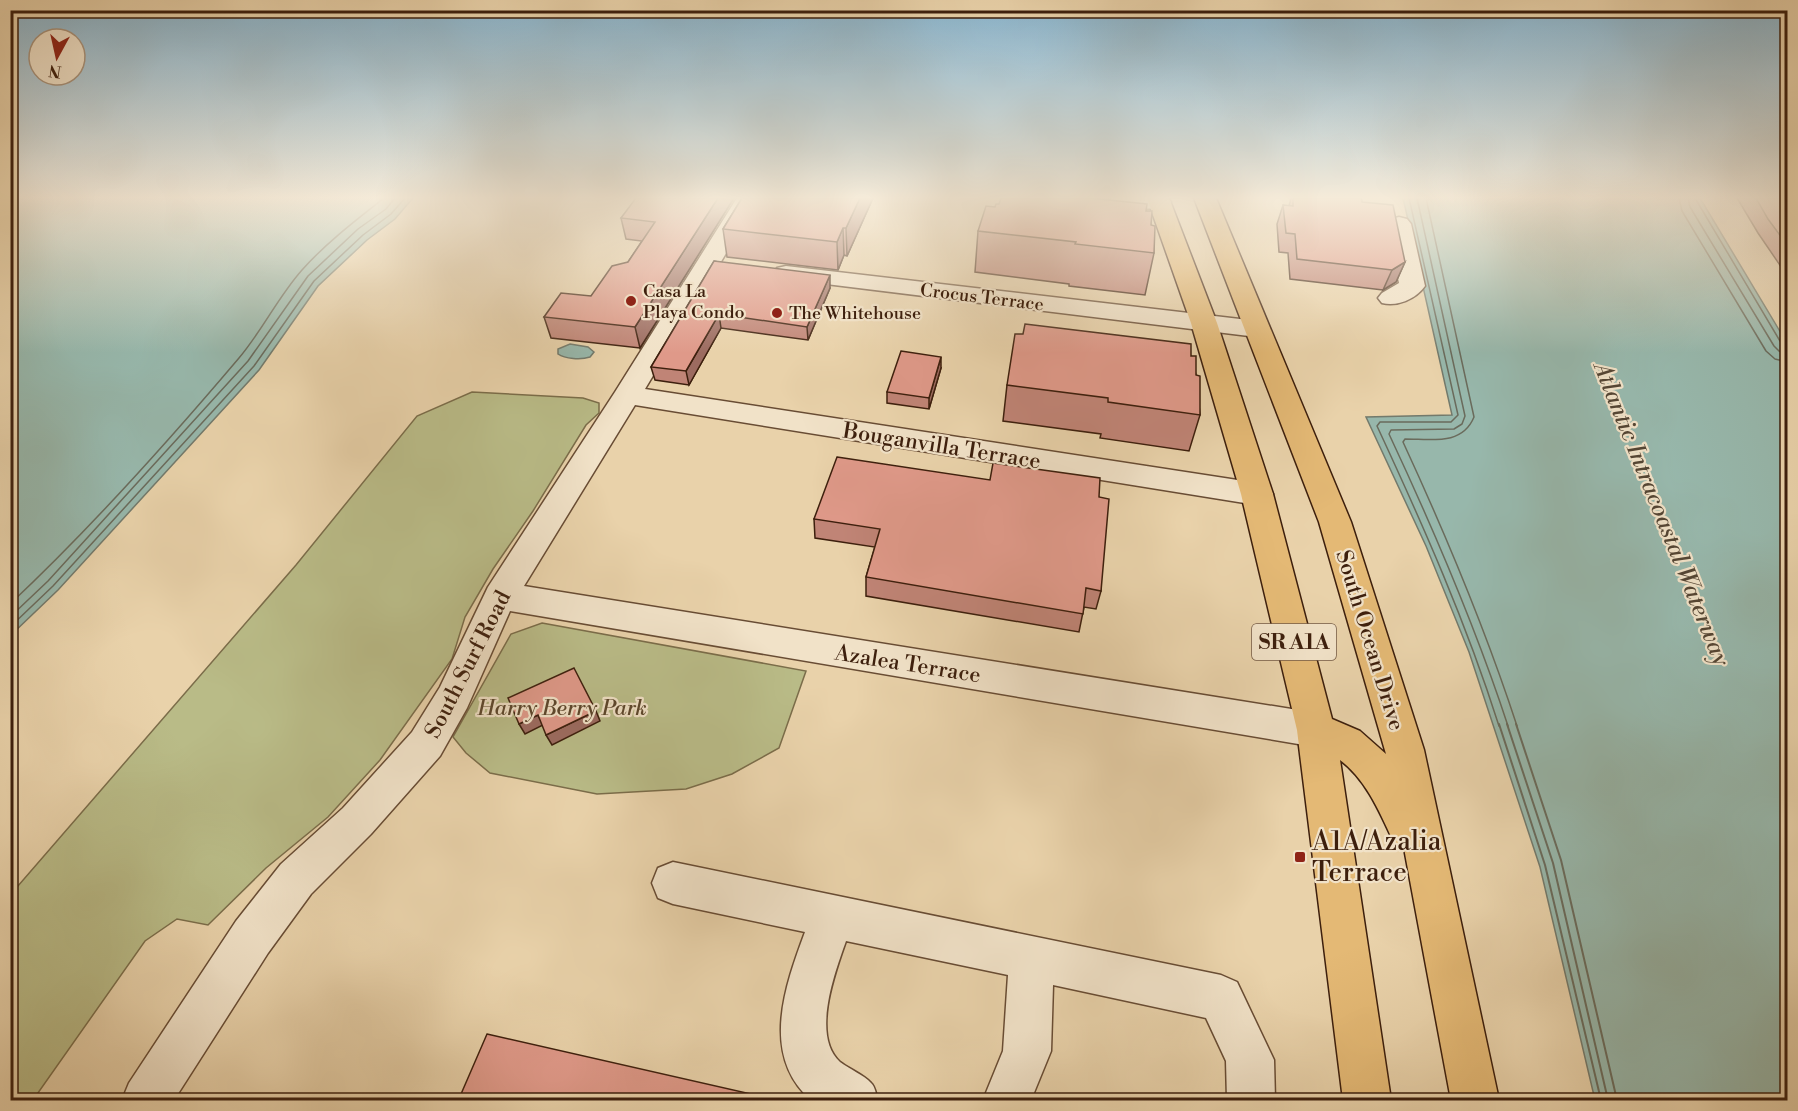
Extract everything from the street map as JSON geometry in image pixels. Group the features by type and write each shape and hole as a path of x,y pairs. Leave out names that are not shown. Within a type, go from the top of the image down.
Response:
{"main road":[{"name":"SR A1A","path":"1177,250 1204,323 1257,494 1316,730 1366,1101"},
{"name":"South Ocean Drive","path":"1226,250 1335,522 1406,750 1475,1101"},
{"path":"1316,730 1347,744 1368,762 1391,792 1410,831 1443,938"}],"street":[{"name":"South Surf Road","path":"146,1101 252,937 296,879 357,821 426,744 454,697 500,596 627,395 718,265 725,250"},
{"path":"1391,298 1412,286 1404,250"},
{"name":"Crocus Terrace","path":"765,271 1257,329"},
{"name":"Bouganvilla Terrace","path":"627,395 1257,494"},
{"name":"Azalea Terrace","path":"500,596 1316,730"},
{"path":"673,883 1221,998 1250,1060 1251,1101"},
{"path":"832,916 806,995 804,1029 810,1063 838,1092 854,1101"},
{"path":"1007,1101 1027,1051 1031,959"}],"green space":[{"path":"472,392 583,398 599,403 599,413 586,425 533,511 493,569 465,617 452,659 380,760 328,817 266,868 208,925 177,919 145,941 33,1100 11,1100 11,894 296,565 417,416"},
{"name":"Harry Berry Park","path":"542,623 806,671 779,748 732,774 686,789 597,794 490,773 466,753 453,737 511,634"}],"water":[{"path":"11,250 357,250 318,286 259,370 58,590 11,635"},
{"name":"Atlantic Intracoastal Waterway","path":"1415,250 1731,250 1787,343 1787,1100 1595,1100 1540,867 1469,652 1426,546 1366,417 1452,415"},
{"path":"570,344 588,347 594,352 590,357 582,358 569,358 558,354 558,349"}],"building":[{"path":"636,250 685,250 635,327 544,317 561,293 591,296 612,266 628,262"},
{"path":"1126,250 1154,250 1154,253"},
{"path":"1296,250 1402,250 1405,262 1392,270 1297,259"},
{"path":"714,261 830,275 807,327 719,314 686,371 651,367"},
{"path":"1025,324 1191,344 1191,356 1196,356 1196,375 1200,376 1200,415 1108,402 1108,398 1007,385 1015,334 1023,334"},
{"path":"901,351 941,357 929,398 887,392"},
{"path":"837,457 990,480 993,463 1100,478 1099,497 1109,499 1101,591 1086,588 1083,614 866,577 880,529 814,519"},
{"path":"574,668 596,711 546,735 538,715 519,724 508,698"},
{"path":"487,1034 782,1101 458,1101"}],"place":[{"name":"Casa La Playa Condo","path":"631,301"},
{"name":"The Whitehouse","path":"777,313"},
{"name":"A1A/Azalia Terrace","path":"1300,857"}]}
